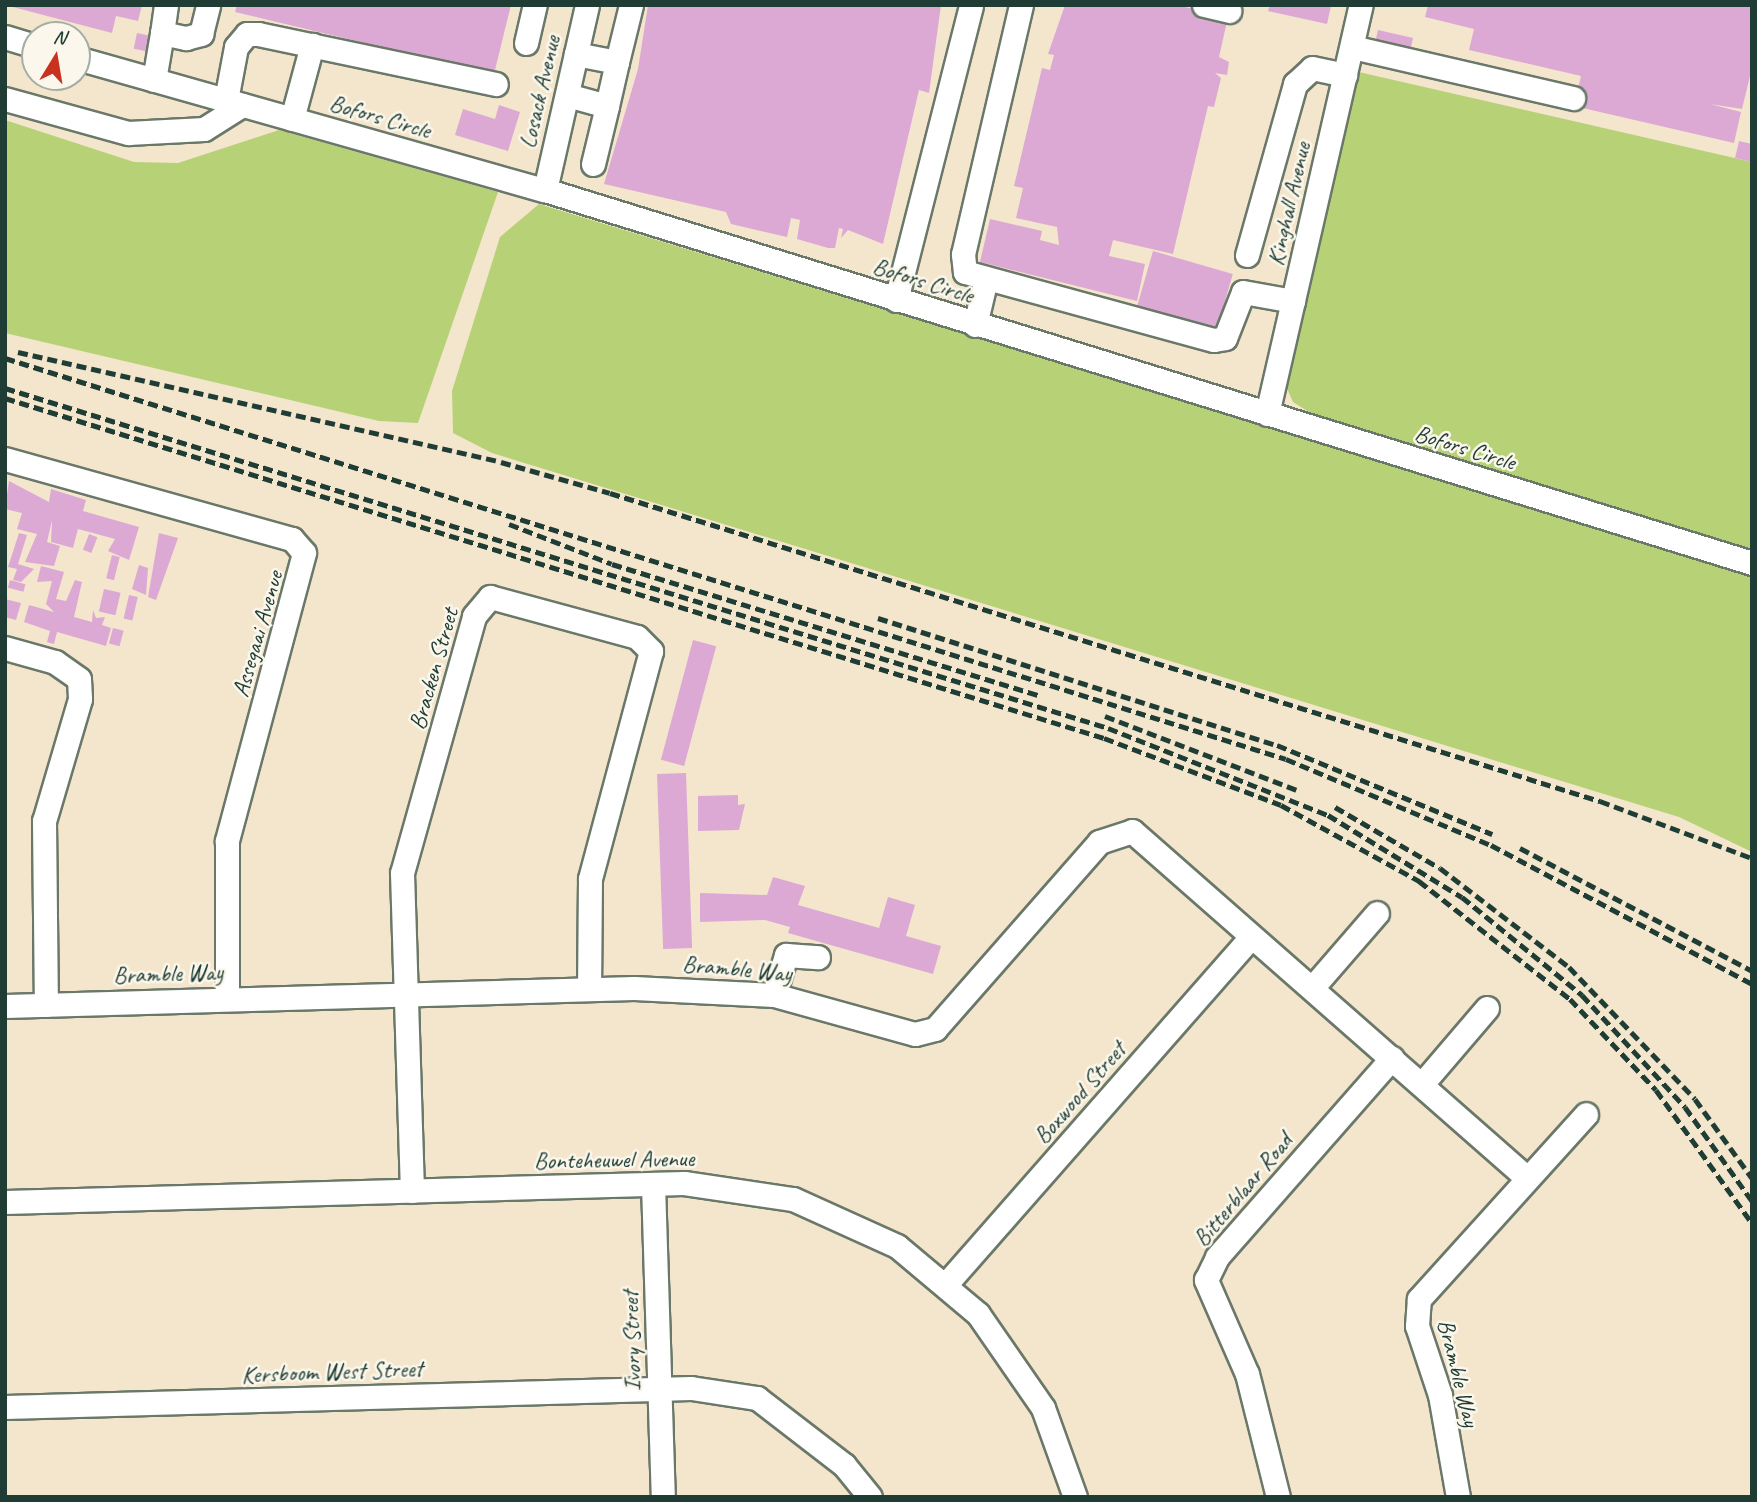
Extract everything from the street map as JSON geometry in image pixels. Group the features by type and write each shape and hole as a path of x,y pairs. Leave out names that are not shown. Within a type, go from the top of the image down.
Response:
{"street":[{"path":"154,80 166,5"},
{"path":"162,33 198,37 208,5"},
{"path":"526,43 535,5"},
{"name":"Losack Avenue","path":"545,190 587,5"},
{"path":"593,164 631,5"},
{"path":"896,300 971,5"},
{"path":"1021,5 963,254 965,272 985,283 1214,340 1225,338 1243,292 1293,301"},
{"path":"1204,5 1229,11"},
{"name":"Kinghall Avenue","path":"1267,414 1361,5"},
{"path":"5,99 128,133 204,129 234,103 236,47 247,34 496,84"},
{"path":"292,119 312,45"},
{"path":"1352,47 1573,98"},
{"path":"576,54 617,62"},
{"name":"Bofors Circle","path":"91,62 545,190 1752,563"},
{"path":"1247,255 1295,84 1312,68 1345,75"},
{"path":"567,95 607,106"},
{"path":"975,325 985,283"},
{"name":"Assegaai Avenue","path":"5,459 292,539 304,554 227,841 227,999"},
{"name":"Bracken Street","path":"412,1191 406,994 406,856 474,616 490,597 637,637 651,651 590,879 589,989"},
{"path":"5,648 55,662 79,679 80,699 44,821 46,1004"},
{"name":"Bramble Way","path":"5,1006 589,989 774,995 915,1034 935,1029 1099,842 1118,831 1132,831 1526,1177"},
{"path":"1312,988 1377,913"},
{"name":"Boxwood Street","path":"947,1283 1251,937"},
{"path":"774,995 786,955 818,957"},
{"path":"1422,1084 1487,1008"},
{"name":"Bitterblaar Road","path":"1278,1497 1247,1374 1206,1279 1217,1257 1391,1058"},
{"name":"Bramble Way","path":"1458,1497 1416,1308 1423,1291 1587,1114"},
{"name":"Bonteheuwel Avenue","path":"5,1202 653,1184 729,1186 793,1199 869,1230 947,1283 1019,1366 1063,1452 1075,1497"},
{"name":"Ivory Street","path":"653,1184 663,1497"},
{"name":"Kersboom West Street","path":"5,1407 659,1389 757,1398 844,1465 870,1497"}],"green space":[{"path":"1350,70 1752,162 1752,552 1317,417 1293,402 1285,384"},
{"path":"5,120 134,162 178,163 279,130 498,192 418,423 379,421 5,333"},
{"path":"539,204 1752,575 1752,852 1679,817 492,453 453,433 452,391 500,237"}],"building":[{"path":"5,5 142,5 138,21 116,16 112,33 91,28 91,21 66,21"},
{"path":"237,5 511,5 494,74 235,12"},
{"path":"648,5 941,5 929,93 919,90 883,244 848,230 841,238 843,229 839,228 835,248 828,248 797,239 800,220 791,218 787,237 731,224 726,212 604,184 638,69"},
{"path":"1065,5 1176,5 1228,17 1219,57 1229,62 1227,75 1215,73 1221,78 1214,107 1208,106 1173,254 1113,240 1109,256 1145,264 1137,301 980,262 990,219 1042,231 1040,240 1059,245 1057,227 1016,218 1023,188 1014,186 1042,68 1050,70 1054,55 1048,54"},
{"path":"1270,5 1331,6 1327,24 1268,11"},
{"path":"1428,5 1752,5 1752,68 1742,109 1710,104 1741,112 1734,143 1574,106 1581,76 1469,50 1474,29 1425,17"},
{"path":"1378,30 1413,38 1411,49 1376,41"},
{"path":"137,33 156,37 152,53 134,49"},
{"path":"499,105 520,112 508,151 455,135 463,109 495,119"},
{"path":"1739,141 1752,144 1752,162 1735,158"},
{"path":"1153,251 1233,274 1215,334 1136,312"},
{"path":"9,481 49,502 51,489 86,500 83,511 139,527 129,560 108,551 115,539 78,529 73,548 51,542 52,520 47,542 60,546 54,566 25,562 37,534 17,529 22,513 5,509"},
{"path":"19,533 27,535 18,564 34,569 21,582 13,580 17,569 8,567"},
{"path":"159,533 178,538 156,600 148,597"},
{"path":"89,534 97,537 91,553 83,550"},
{"path":"112,555 120,557 114,580 106,578"},
{"path":"139,565 148,568 146,595 132,589"},
{"path":"41,566 64,572 56,599 66,601 75,580 82,582 74,617 92,622 93,610 96,618 105,617 102,625 111,628 106,646 57,632 54,644 47,642 50,631 24,622 29,605 54,612 46,604 52,581 37,582"},
{"path":"10,580 25,584 23,592 8,588"},
{"path":"104,589 121,593 115,615 99,611"},
{"path":"129,595 138,597 132,620 124,618"},
{"path":"5,599 21,603 16,620 5,617"},
{"path":"113,628 124,631 119,646 109,643"},
{"path":"693,640 716,646 684,766 661,760"},
{"path":"686,773 692,948 663,949 657,774"},
{"path":"738,795 738,805 745,804 739,830 698,831 698,796"},
{"path":"773,877 805,886 798,905 879,928 888,897 915,905 906,936 941,946 933,974 788,933 790,927 765,920 700,922 700,893 767,895"}],"railway":[{"path":"18,352 501,462 610,493 1600,801 1752,858"},
{"path":"5,358 1286,759 1491,845 1752,984"},
{"path":"5,388 1108,728 1328,815 1462,897 1582,995 1685,1107 1752,1201"},
{"path":"5,398 1104,738 1281,805 1419,881 1570,999 1656,1090 1752,1223"},
{"path":"509,524 612,564 1038,695"},
{"path":"878,618 1277,745 1492,834"},
{"path":"1105,716 1297,790"},
{"path":"1335,807 1440,868 1569,967 1695,1099 1752,1178"},
{"path":"1520,848 1752,971"}]}
